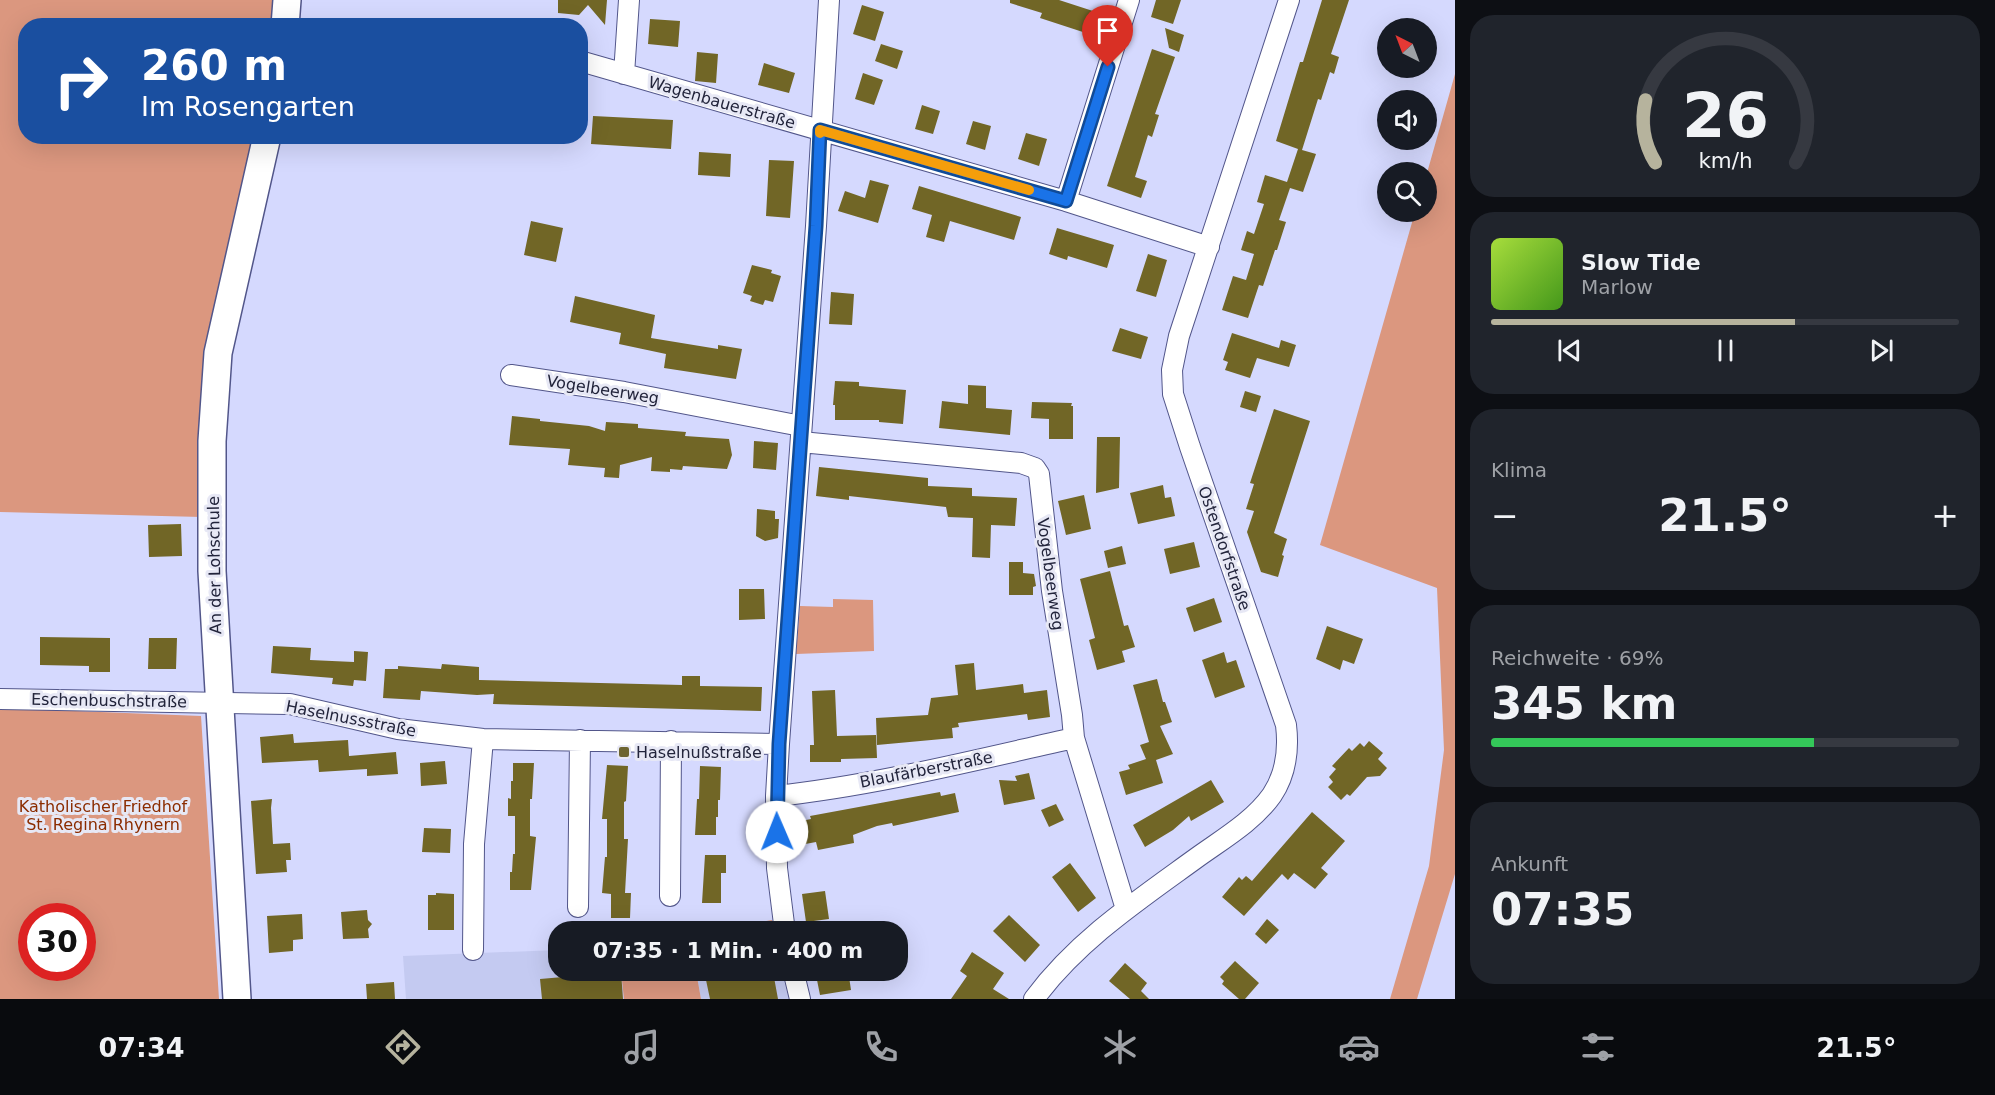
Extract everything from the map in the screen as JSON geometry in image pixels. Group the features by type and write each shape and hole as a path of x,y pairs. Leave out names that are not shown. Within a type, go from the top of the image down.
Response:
{"street":[{"path":"286,18 287,0"},
{"path":"624,74 629,0"},
{"path":"784,921 777,868 776,796 816,226 829,0"},
{"path":"1066,201 1129,0"},
{"name":"Ostendorfstraße","path":"1034,999 1076,951 1126,909 1251,817 1272,795 1284,770 1289,745 1286,725 1173,394 1172,370 1179,336 1289,0"},
{"name":"Wagenbauerstraße","path":"588,63 1066,201 1209,247"},
{"name":"An der Lohschule","path":"237,999 218,702 212,549 212,441 218,353 265,144"},
{"name":"Vogelbeerweg","path":"511,375 624,392 801,434 1021,463 1035,468 1041,482 1044,525 1074,738 1126,909"},
{"name":"Eschenbuschstraße","path":"0,699 218,702"},
{"name":"Haselnussstraße","path":"218,702 290,704 398,729 483,739 779,744"},
{"name":"Blaufärberstraße","path":"776,796 810,792 927,770 1074,738"},
{"path":"473,950 474,844 483,739"},
{"path":"578,907 580,740"},
{"path":"670,896 671,741"},
{"path":"796,981 800,999"}],"shaded area":[{"path":"548,950 548,981 622,981 624,999 406,999 403,956"},
{"path":"698,981 784,981 789,999 701,999"}],"green space":[{"path":"0,0 278,0 276,18 18,18 18,144 255,144 202,517 0,512"},
{"path":"1455,74 1455,874 1417,999 1390,999 1429,866 1444,750 1437,588 1320,545 1412,222 1437,222 1437,162 1430,162 1434,150 1437,150 1437,138"},
{"path":"833,599 873,600 874,651 796,654 800,606 833,607"},
{"name":"Katholischer Friedhof St. Regina Rhynern","path":"0,708 201,716 219,999 0,999"},
{"path":"622,981 698,981 701,999 624,999"}],"building":[{"path":"558,0 607,0 605,25 588,5 579,15 558,13"},
{"path":"1010,0 1059,0 1096,12 1089,34 1040,18 1042,13 1010,3"},
{"path":"1156,0 1181,0 1173,24 1151,17"},
{"path":"1322,0 1349,0 1331,54 1339,57 1334,74 1330,72 1321,100 1318,99 1302,150 1316,154 1303,192 1290,188 1279,220 1286,222 1277,250 1275,250 1263,286 1259,285 1248,318 1222,310 1233,276 1246,280 1254,254 1241,250 1247,231 1254,234 1264,204 1257,202 1265,175 1287,182 1298,149 1276,141"},
{"path":"862,5 884,12 875,41 853,34"},
{"path":"650,19 680,21 678,47 648,44"},
{"path":"1165,28 1184,35 1179,52 1169,48"},
{"path":"881,44 903,51 897,69 875,61"},
{"path":"1152,49 1175,57 1155,114 1159,115 1152,137 1148,135 1135,177 1147,181 1141,198 1107,186"},
{"path":"697,52 718,54 716,83 695,81"},
{"path":"764,63 795,73 789,93 758,85"},
{"path":"863,73 883,80 874,105 855,99"},
{"path":"922,105 940,111 933,134 915,129"},
{"path":"593,116 673,120 671,149 591,144"},
{"path":"973,121 991,126 985,150 966,144"},
{"path":"1026,133 1047,139 1039,166 1018,159"},
{"path":"699,152 731,154 730,177 698,175"},
{"path":"769,160 794,161 790,218 766,216"},
{"path":"870,180 889,185 878,223 838,211 845,191 865,198"},
{"path":"919,186 1021,217 1014,240 950,221 944,242 926,237 932,215 912,209"},
{"path":"531,221 563,228 556,262 524,255"},
{"path":"1057,228 1114,245 1107,268 1068,256 1067,260 1049,254"},
{"path":"1148,254 1167,260 1156,297 1136,291"},
{"path":"752,265 772,270 771,273 781,276 773,302 765,300 763,305 750,301 752,296 743,293"},
{"path":"831,292 854,294 852,325 829,324"},
{"path":"575,296 655,315 651,338 718,349 718,345 742,349 736,379 664,368 666,354 619,344 621,333 570,322"},
{"path":"1120,328 1148,337 1141,359 1112,351"},
{"path":"1232,333 1279,348 1281,340 1296,345 1289,367 1257,358 1250,378 1225,370 1228,362 1223,360"},
{"path":"835,381 859,382 859,386 906,390 903,424 879,422 879,420 835,420 835,405 833,405"},
{"path":"968,385 986,386 986,408 1012,410 1010,435 939,428 942,401 968,404"},
{"path":"1245,391 1261,396 1256,412 1240,407"},
{"path":"1032,402 1072,403 1073,439 1049,439 1049,419 1031,418"},
{"path":"1274,409 1310,421 1274,533 1287,539 1278,577 1261,572 1247,532 1254,511 1246,509 1254,484 1250,483"},
{"path":"512,416 589,426 605,431 606,422 638,424 638,428 686,432 685,436 729,439 732,455 727,469 683,466 682,470 670,469 670,472 651,471 652,457 620,465 619,478 604,477 605,468 568,465 570,449 509,445"},
{"path":"1097,437 1120,437 1119,488 1096,493"},
{"path":"754,441 778,443 776,470 753,468"},
{"path":"819,467 928,478 928,486 972,488 972,496 1017,498 1015,526 991,525 990,558 972,557 973,518 948,517 946,507 849,496 849,500 816,496"},
{"path":"1163,485 1165,498 1171,497 1175,516 1138,524 1130,493"},
{"path":"1084,495 1091,529 1066,535 1058,501"},
{"path":"757,509 775,511 775,519 779,519 778,538 765,541 756,536"},
{"path":"181,524 182,556 149,557 148,525"},
{"path":"1194,542 1200,567 1170,574 1164,549"},
{"path":"1122,546 1126,564 1108,568 1104,551"},
{"path":"1009,562 1023,562 1023,573 1034,574 1036,586 1033,587 1033,595 1009,595"},
{"path":"1110,571 1124,626 1128,625 1135,647 1122,651 1125,662 1097,670 1089,640 1095,638 1080,579"},
{"path":"739,589 764,589 765,619 739,620"},
{"path":"1214,598 1222,622 1194,632 1186,608"},
{"path":"1327,626 1363,639 1354,664 1343,660 1340,670 1316,659"},
{"path":"40,637 110,638 110,672 89,672 89,666 40,665"},
{"path":"149,638 177,638 176,669 148,669"},
{"path":"273,646 311,648 310,660 354,662 354,651 368,652 366,681 354,680 353,686 332,684 333,678 271,673"},
{"path":"1224,652 1227,663 1236,660 1245,687 1215,698 1202,660"},
{"path":"974,663 976,690 1023,684 1024,693 1047,690 1050,717 1028,720 1027,714 958,723 959,727 952,728 953,738 877,745 876,718 928,715 931,698 958,695 955,665"},
{"path":"442,664 479,667 479,680 682,685 682,676 700,676 700,686 762,687 761,711 493,704 494,694 421,691 420,700 383,698 385,669 398,669 398,666 441,669"},
{"path":"1157,679 1163,702 1165,702 1172,722 1160,726 1173,754 1156,760 1163,783 1126,795 1119,772 1130,769 1128,765 1146,759 1140,745 1149,742 1133,685"},
{"path":"835,690 837,736 876,735 877,758 841,759 841,762 810,762 810,745 814,745 812,691"},
{"path":"293,734 294,743 348,740 349,756 396,752 398,774 367,776 367,769 319,772 318,760 262,763 260,737"},
{"path":"1369,741 1383,753 1378,759 1387,768 1380,776 1367,777 1350,796 1347,794 1341,800 1328,787 1333,782 1329,777 1336,769 1332,766 1349,748 1352,751 1360,743 1364,747"},
{"path":"445,761 447,784 421,786 420,763"},
{"path":"513,763 534,763 532,799 530,799 530,836 536,837 531,890 510,890 510,872 512,872 513,854 515,854 515,816 508,816 508,798 511,799"},
{"path":"607,765 628,766 626,801 624,802 624,839 628,839 625,893 631,893 630,918 611,918 611,894 602,893 605,857 607,857 607,819 602,819"},
{"path":"700,766 721,767 716,835 695,835"},
{"path":"1029,773 1035,799 1004,805 999,780 1017,781 1015,776"},
{"path":"1211,780 1224,802 1191,821 1189,816 1173,830 1145,847 1133,825"},
{"path":"940,792 941,796 955,793 959,812 893,826 892,823 877,826 853,835 854,843 818,850 816,842 800,845 796,822 811,819 810,816"},
{"path":"272,799 273,844 290,843 291,860 286,860 287,872 256,874 251,801"},
{"path":"1056,804 1064,820 1049,827 1041,810"},
{"path":"1312,812 1345,841 1321,868 1328,874 1315,889 1294,873 1288,880 1282,874 1244,916 1222,897 1239,877 1242,880 1246,876 1252,881"},
{"path":"424,828 451,829 450,853 422,852"},
{"path":"705,855 726,855 726,873 721,873 721,903 702,903"},
{"path":"1070,863 1096,898 1078,912 1052,877"},
{"path":"825,891 829,919 806,921 802,894"},
{"path":"436,893 454,894 454,930 428,930 428,895 436,895"},
{"path":"367,910 368,920 372,924 368,929 369,938 343,939 341,912"},
{"path":"302,914 303,939 293,940 293,951 269,953 267,916"},
{"path":"1009,915 1040,945 1025,962 993,931"},
{"path":"1267,919 1279,930 1266,944 1255,934"},
{"path":"972,952 1004,973 993,989 1009,999 951,999 967,976 960,971"},
{"path":"1235,961 1259,983 1245,999 1239,999 1222,984 1224,981 1220,977"},
{"path":"1125,963 1147,983 1141,991 1149,999 1130,999 1109,981"},
{"path":"548,978 548,981 622,981 623,999 542,999 540,979"},
{"path":"706,981 775,981 778,999 710,999"},
{"path":"817,981 850,981 851,990 820,995"},
{"path":"394,982 395,999 367,999 366,984"}],"slow traffic":[{"path":"820,133 820,130 1029,190"}],"place":[{"name":"Haselnußstraße","path":"624,752"}],"route":[{"path":"777,832 776,796 779,744 816,226 820,130 1066,201 1108,67"}]}
